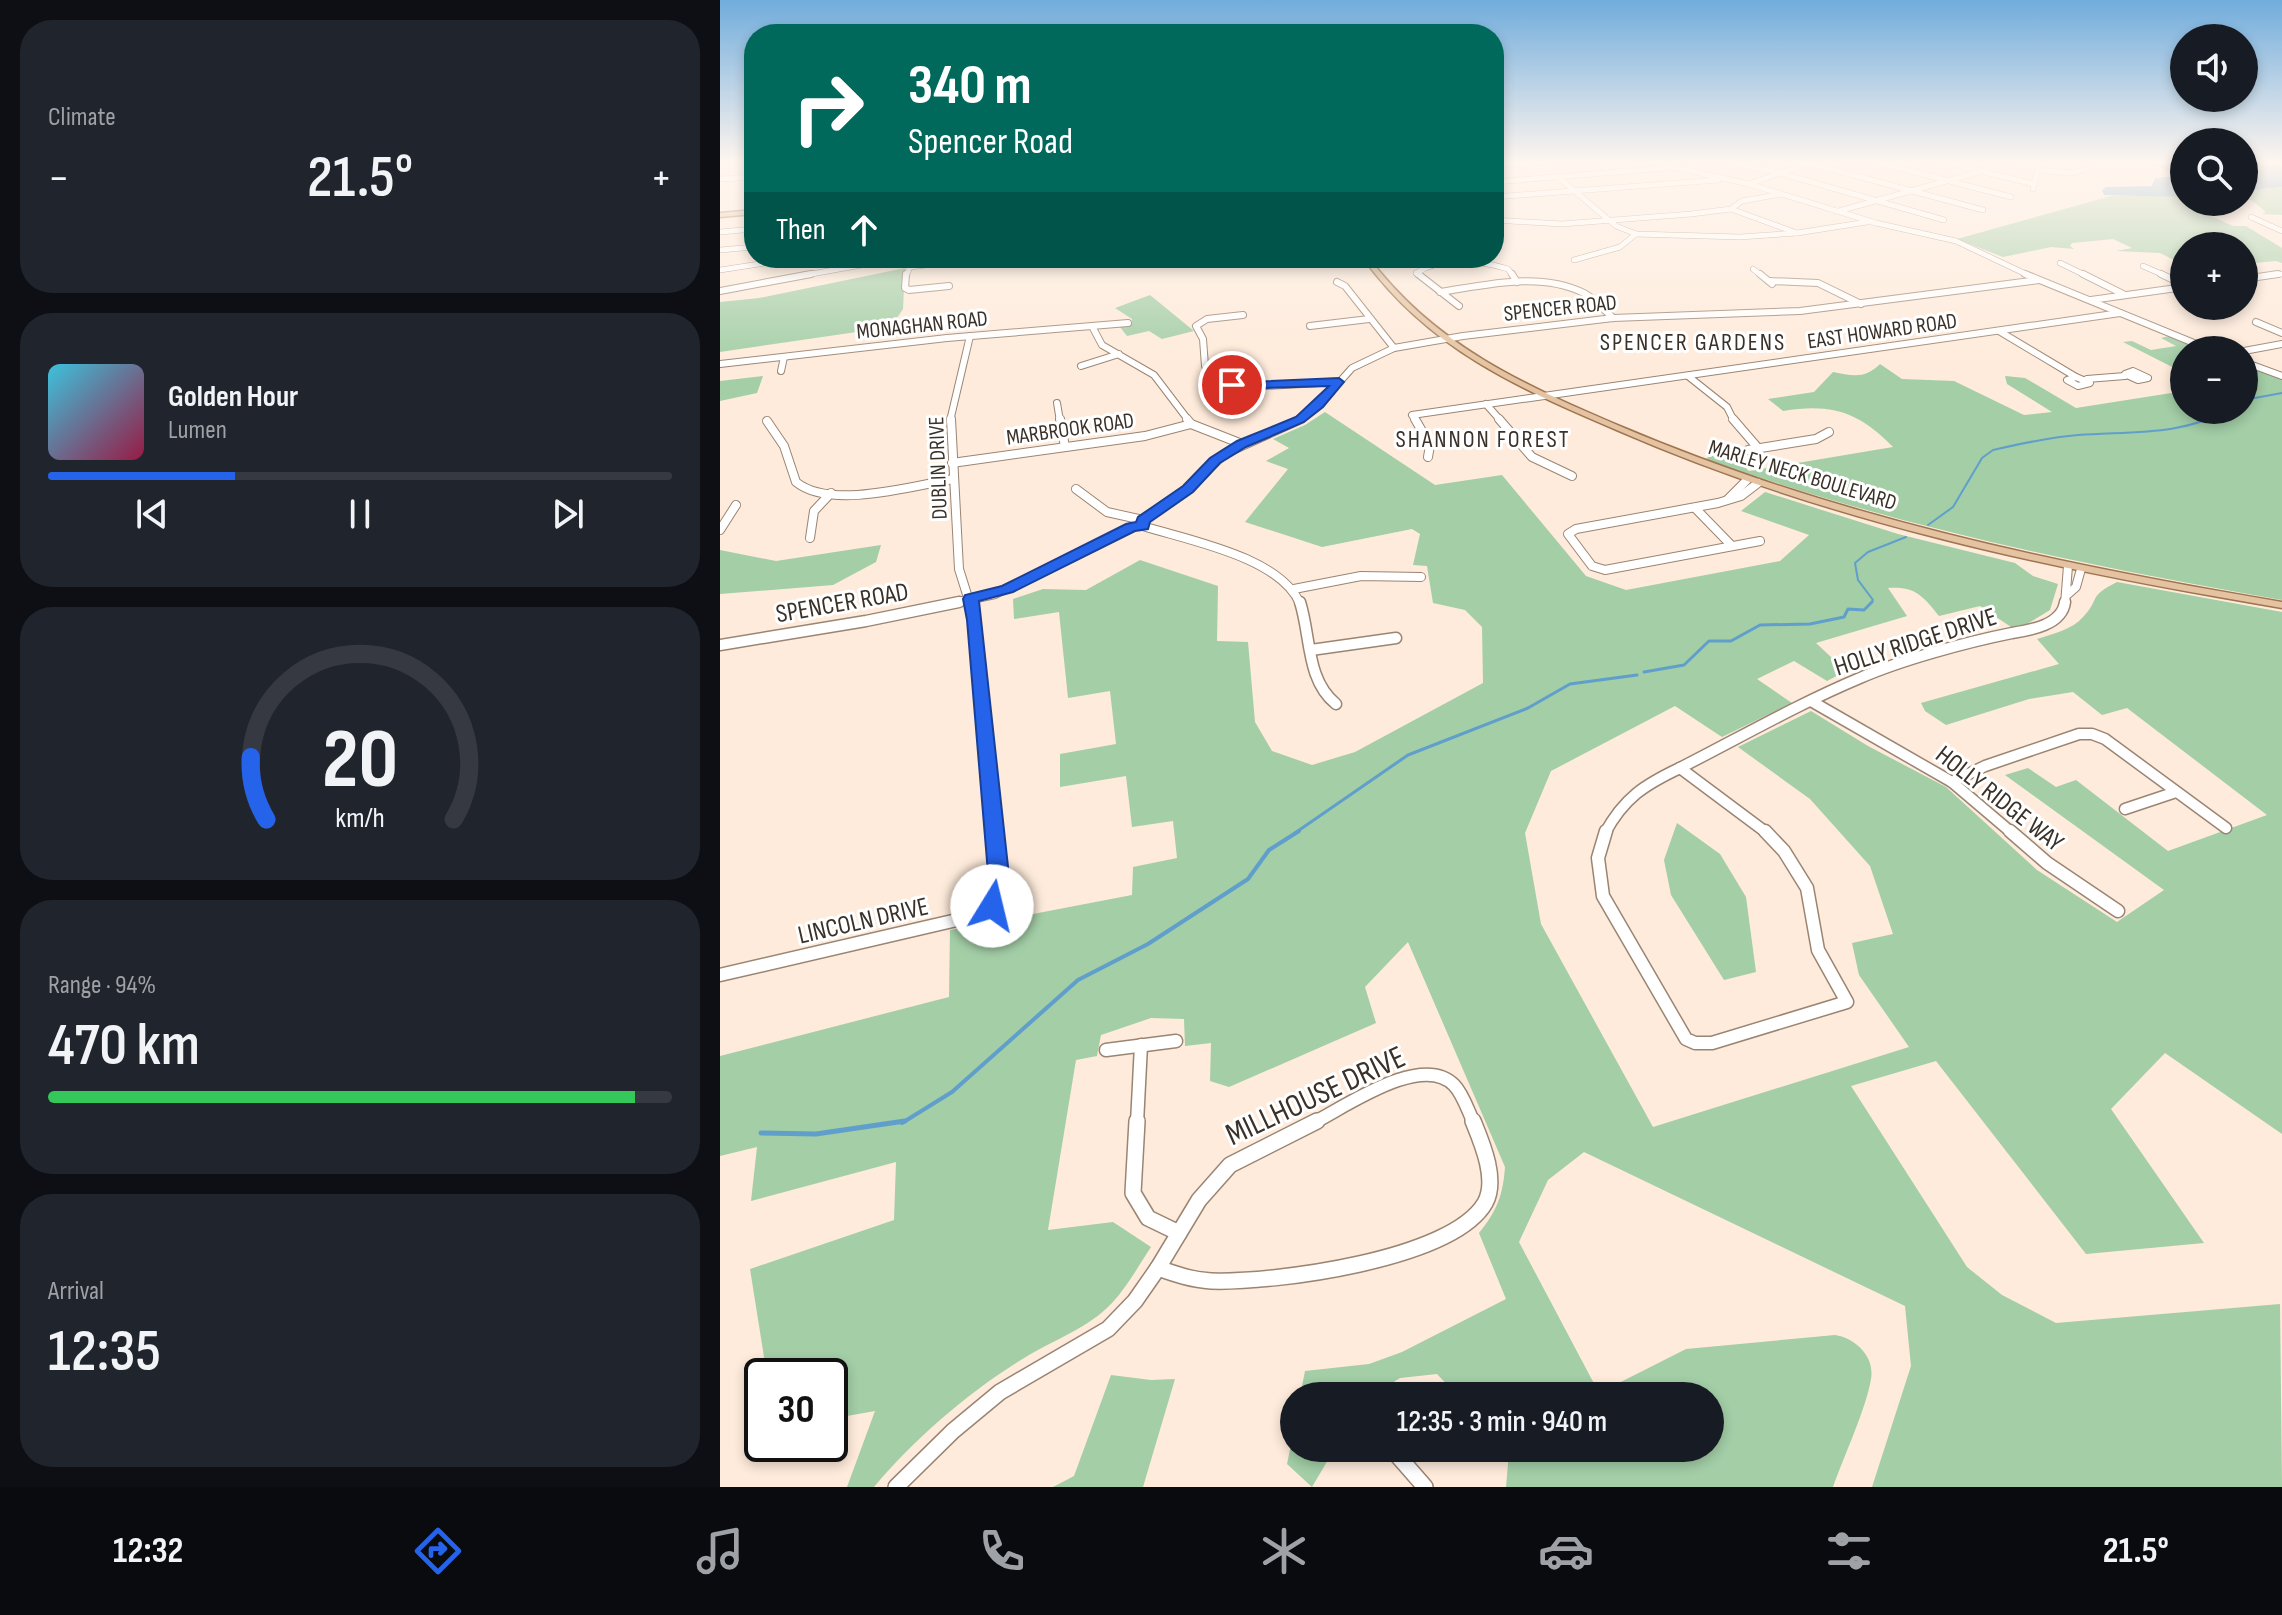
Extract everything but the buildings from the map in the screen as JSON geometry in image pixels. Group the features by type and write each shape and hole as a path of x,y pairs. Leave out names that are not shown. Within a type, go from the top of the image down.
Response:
{"main road":[{"name":"MARLEY NECK BOULEVARD","path":"1374,268 1396,296 1447,338 1547,397 1647,442 1747,480 1948,538 2081,569 2282,605"}],"street":[{"path":"1624,230 1636,234 1714,238 1813,230"},
{"path":"1790,230 1797,233"},
{"path":"1910,230 1956,241 2039,280 2177,336"},
{"path":"1574,260 1620,247 1636,234"},
{"path":"720,250 744,248"},
{"path":"2060,263 2125,295"},
{"path":"720,270 744,266"},
{"path":"2143,266 2170,279"},
{"path":"720,291 846,268"},
{"path":"909,268 905,288 909,290 949,286"},
{"path":"1427,268 1416,273 1459,306"},
{"path":"1503,268 1508,269 1517,282"},
{"path":"1753,269 1771,283 1814,280 1831,285 1861,304"},
{"path":"2258,277 2282,274"},
{"name":"SPENCER ROAD","path":"1143,523 1188,489 1215,460 1242,444 1300,420 1363,361 1394,348 1447,338 1613,318 1785,312 2039,280"},
{"path":"1337,282 1345,286 1394,348"},
{"path":"1440,292 1517,282 1557,285 1582,292 1613,318"},
{"path":"2088,300 2170,288"},
{"name":"EAST HOWARD ROAD","path":"1428,457 1430,445 1412,415 2120,313"},
{"path":"1243,315 1207,319 1196,326 1203,339 1205,366 1218,379 1245,387 1339,382"},
{"path":"1310,326 1369,319"},
{"path":"2256,322 2282,333"},
{"name":"MONAGHAN ROAD","path":"720,364 970,336 1128,323"},
{"path":"1093,328 1098,341 1154,375 1191,424 1242,444"},
{"path":"1999,331 2076,377 2125,376"},
{"name":"DUBLIN DRIVE","path":"970,336 949,427 959,569 971,599"},
{"path":"2258,348 2282,344"},
{"path":"1081,366 1119,354"},
{"path":"781,371 784,357"},
{"path":"2258,367 2282,376"},
{"path":"1688,376 1727,407 1738,428 1758,448"},
{"path":"1057,403 1065,447"},
{"path":"1486,404 1532,457 1572,476"},
{"path":"767,421 784,446 792,473 799,484 831,493 853,494 953,479"},
{"name":"MARBROOK ROAD","path":"952,463 1159,433 1191,424"},
{"path":"1748,450 1816,439 1829,432"},
{"path":"1728,499 1747,480"},
{"path":"1758,483 1741,496 1695,508 1576,529 1568,534 1592,566 1605,570 1760,541"},
{"path":"1076,489 1106,512 1131,524 1143,523 1265,568 1294,589 1321,690 1336,704"},
{"path":"810,538 814,511 831,493"},
{"path":"720,530 736,505"},
{"path":"1695,508 1732,546"},
{"name":"SPENCER ROAD","path":"720,645 866,621 995,594 1131,524"},
{"path":"2068,566 2064,584 2068,594"},
{"name":"HOLLY RIDGE DRIVE","path":"1679,767 1760,828 1780,845 1795,865 1807,889 1821,958 1847,1002 1712,1043 1695,1043 1681,1034 1603,896 1598,858 1601,840 1618,809 1647,784 1679,767 1811,701 1882,669 2045,625 2061,614 2068,594 2076,587 2081,569"},
{"path":"1294,589 1361,576 1421,577"},
{"name":"LINCOLN DRIVE","path":"720,975 960,920 984,912 997,899 997,861 971,599"},
{"path":"1311,650 1396,638"},
{"name":"HOLLY RIDGE WAY","path":"1811,701 1952,782 2047,863 2118,911"},
{"path":"1952,782 1985,766 2085,733 2105,739 2226,828"},
{"path":"2125,809 2176,792"},
{"path":"1106,1050 1176,1041"},
{"path":"1141,1045 1133,1193 1148,1218 1179,1233"},
{"name":"MILLHOUSE DRIVE","path":"896,1487 993,1397 1016,1380 1101,1335 1134,1303 1209,1187 1230,1165 1416,1073 1439,1075 1456,1087 1491,1178 1485,1204 1468,1224 1448,1235 1350,1267 1319,1273 1210,1281 1157,1268"},
{"path":"1403,1462 1425,1487"}],"green space":[{"path":"1988,230 2256,232 2170,232 2170,258 2160,253 2116,251 2132,248 2113,239 2072,243 2070,246 2074,249 2051,247 2003,257 1957,239"},
{"path":"2258,233 2282,248 2282,263 2258,263"},
{"path":"905,268 903,309 891,327 720,352 720,302 759,298"},
{"path":"1150,295 1194,331 1162,339 1149,331 1127,336 1120,327 1132,324 1132,319 1115,308"},
{"path":"2132,341 2151,350 2170,347 2170,366 2123,342"},
{"path":"1880,364 1902,379 1954,381 2024,415 2052,412 2007,384 2005,376 2025,378 2076,408 2170,393 2170,424 2258,424 2258,370 2282,379 2282,600 1991,542 1847,505 1706,459 1712,454 1731,455 1749,471 1893,447 1868,425 1844,413 1816,408 1783,411 1768,399 1814,392 1833,372 1858,375"},
{"path":"763,376 757,393 720,401 720,381"},
{"path":"1325,412 1435,485 1502,475 1586,576 1626,590 1780,561 1809,535 1741,511 1765,492 1898,534 2015,563 2033,576 2058,584 2050,610 2027,624 2011,627 1980,606 1939,616 1918,594 1888,588 1907,616 1816,643 1846,671 1827,681 1794,661 1757,679 1792,703 1722,737 1675,706 1551,771 1525,833 1541,924 1653,1127 1909,1047 1859,975 1852,943 1893,934 1870,866 1810,799 1738,747 1811,711 1868,746 1946,787 2037,870 2117,922 2164,890 2005,775 2028,768 2056,787 2076,780 2168,851 2267,815 2127,708 2102,715 2073,692 2029,699 1946,725 1925,711 1921,703 2059,664 2037,639 2073,625 2088,611 2098,595 2117,582 2282,612 2282,1134 2165,1053 2111,1109 2204,1243 2086,1254 1936,1061 1851,1086 1967,1267 2002,1295 2056,1323 2280,1304 2282,1487 1872,1487 1911,1366 1905,1306 1584,1152 1548,1180 1519,1242 1593,1382 1445,1382 1437,1374 1400,1378 1394,1382 1303,1382 1305,1371 1369,1364 1402,1352 1506,1299 1479,1233 1498,1202 1505,1167 1408,942 1365,987 1376,1023 1229,1087 1210,1081 1211,1043 1185,1046 1184,1019 1151,1018 1101,1035 1097,1056 1076,1060 1048,1230 1113,1222 1151,1247 1123,1290 1103,1312 1008,1368 966,1398 908,1450 874,1487 847,1487 875,1411 848,1416 848,1358 764,1358 750,1269 894,1220 896,1162 751,1201 757,1147 720,1156 720,1056 949,997 950,930 1132,895 1133,867 1177,858 1173,821 1132,827 1126,776 1060,787 1060,754 1116,744 1110,691 1068,698 1059,612 1014,619 1013,599 1043,589 1086,590 1140,560 1218,586 1217,641 1248,642 1255,722 1272,751 1312,765 1355,752 1483,683 1482,627 1465,610 1433,603 1427,566 1413,565 1420,534 1412,529 1322,547 1245,522 1288,469 1266,461 1289,448 1273,439"},
{"path":"881,545 876,562 833,585 720,594 720,550 776,561"},
{"path":"1677,823 1720,854 1746,897 1756,972 1724,980 1671,895 1664,860"},
{"path":"1835,1335 1856,1344 1870,1363 1871,1379 1860,1418 1833,1487 1506,1487 1508,1462 1724,1462 1724,1382 1621,1382 1686,1349"},
{"path":"1111,1375 1151,1380 1175,1379 1143,1487 1053,1487 1074,1476"},
{"path":"1287,1462 1327,1462 1312,1487"}],"waterway":[{"path":"2258,397 2282,393"},
{"path":"1928,525 1953,507 1982,458 1993,450 2067,436 2137,432 2192,424"},
{"path":"1870,604 1873,600 1858,580 1855,563 1868,552 1906,537"},
{"path":"1644,672 1684,665 1709,641 1731,641 1760,625 1810,624 1844,617 1848,609 1864,610 1870,604"},
{"path":"1295,833 1408,755 1528,708 1570,684 1637,675"},
{"path":"902,1123 952,1092 1078,980 1148,944 1248,879 1269,850 1299,831"},
{"path":"761,1133 816,1134 905,1121"}],"district":[{"name":"SPENCER GARDENS","path":"1693,342"},
{"name":"SHANNON FOREST","path":"1483,439"}],"route":[{"path":"992,906 997,899 999,885 971,599 1018,585 1131,527 1143,526 1143,520 1188,489 1215,460 1242,444 1300,420 1319,405 1339,382 1257,387 1232,385"}]}
